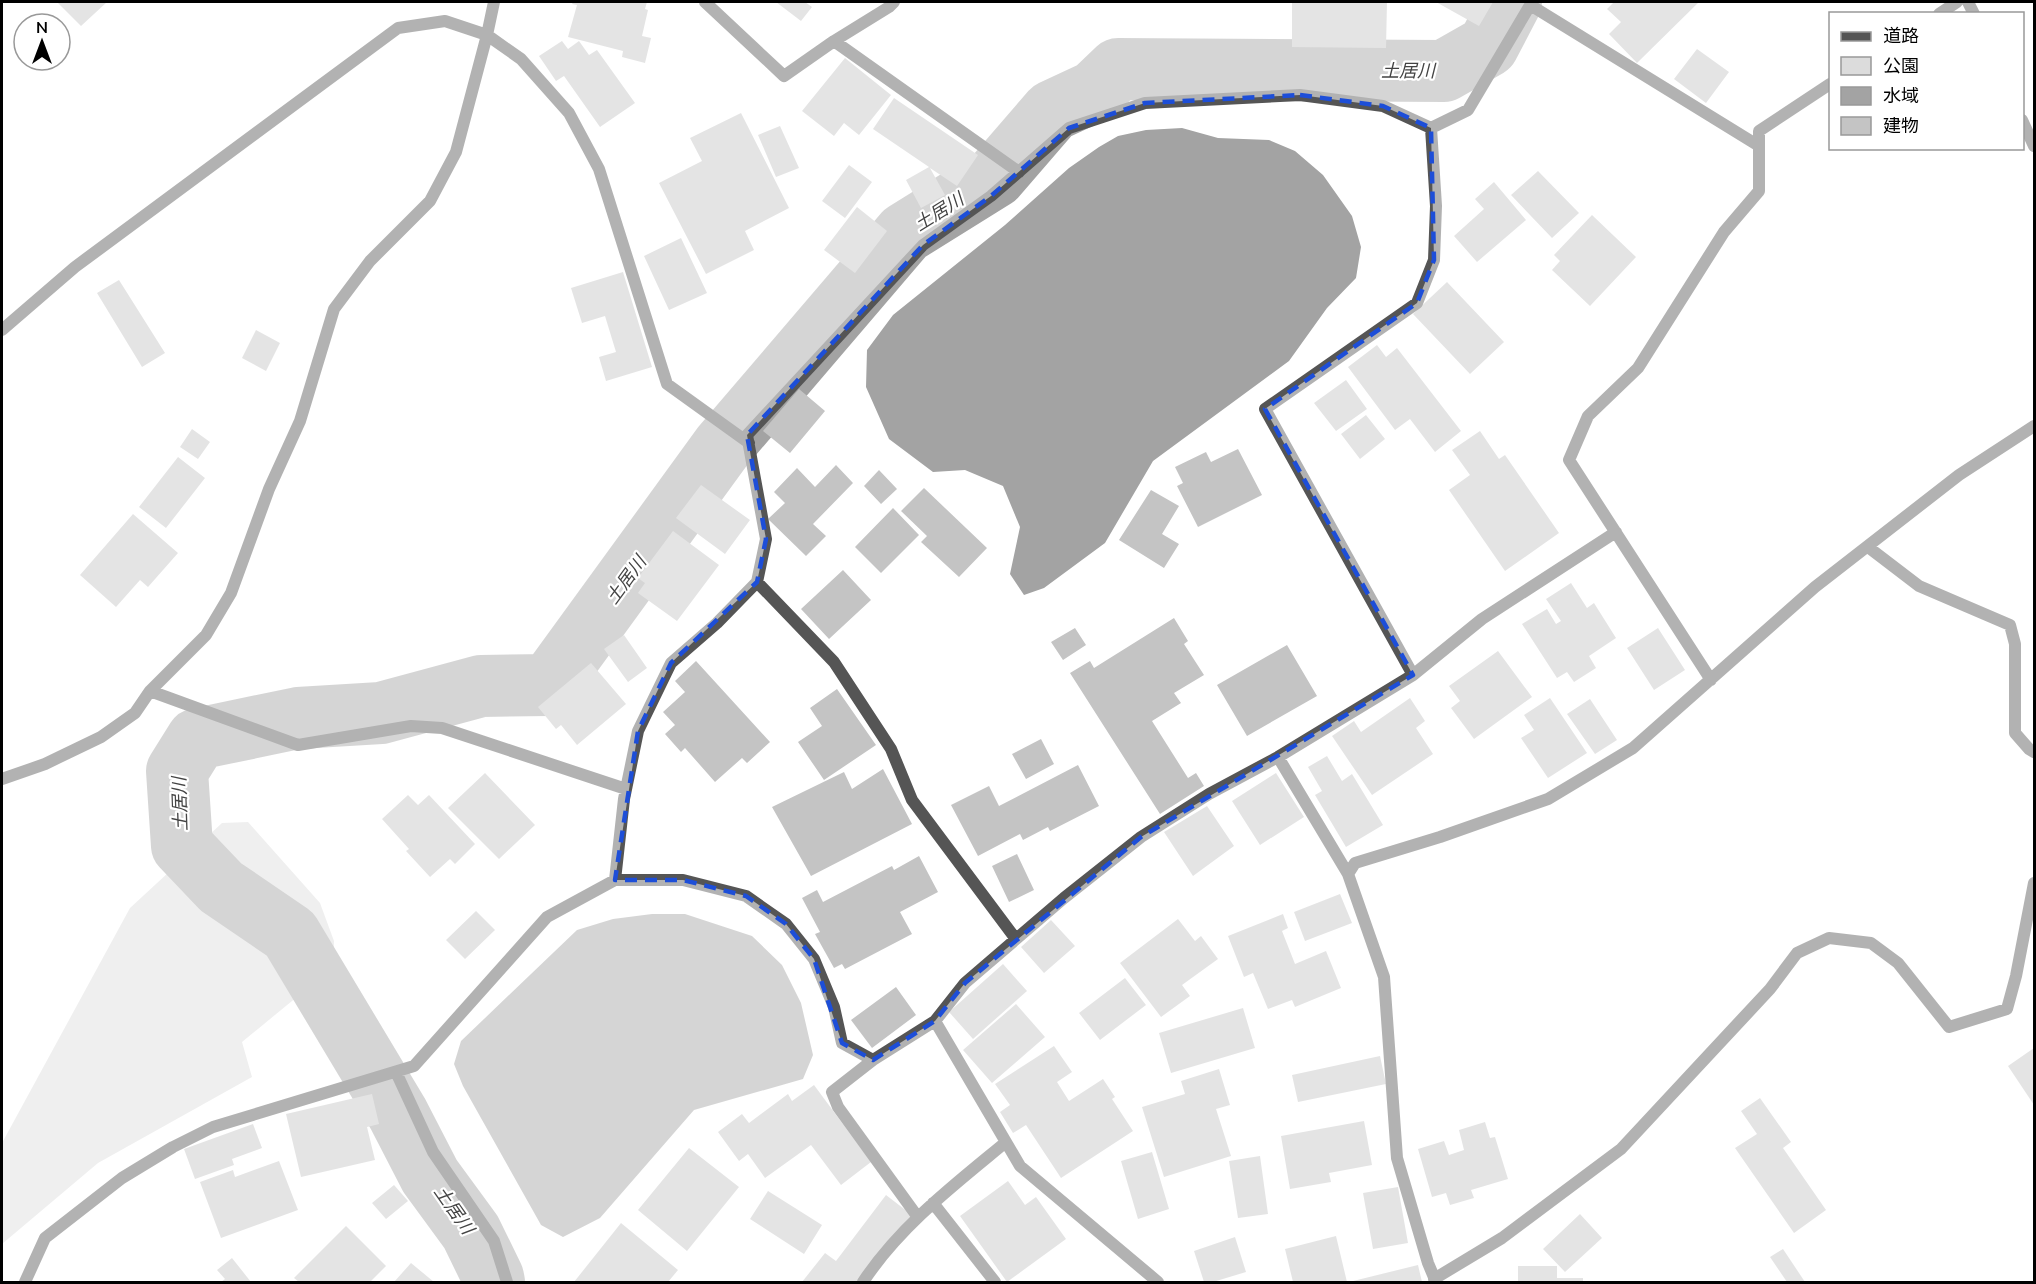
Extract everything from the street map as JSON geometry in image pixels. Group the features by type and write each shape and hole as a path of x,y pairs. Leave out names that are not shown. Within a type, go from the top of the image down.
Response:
{"street":[{"path":"2,778 45,764 101,737 135,713 150,691 206,635 231,593 269,489 300,421 334,309 370,261 430,201 456,152 494,2"},
{"path":"705,2 784,76 894,2"},
{"path":"1942,12 1957,2"},
{"path":"1431,128 1468,110 1531,3 1759,146"},
{"path":"2,330 75,267 398,28 445,21 487,35 521,59 569,113 600,170 667,384 747,442"},
{"path":"834,41 1018,171"},
{"path":"1711,680 1569,460 1588,416 1638,368 1724,232 1759,191 1759,131 1829,85"},
{"path":"615,880 626,789 638,731 671,663 717,623 757,582 766,539 747,435 923,245 991,196 1069,128 1145,103 1300,95 1383,106 1431,128"},
{"path":"2024,124 2034,146"},
{"path":"1413,675 1265,409 1417,303 1434,260 1436,206 1431,128"},
{"path":"1348,874 1354,863 1440,837 1548,800 1634,748 1815,587 1959,475 2034,426"},
{"path":"917,1216 838,1107 832,1092 873,1060 935,1022 965,983 1015,938 1141,837 1209,794 1278,757 1413,675 1482,619 1616,532"},
{"path":"1868,547 1919,586 2010,625 2015,644 2015,733 2034,752"},
{"path":"757,582 834,662 891,749 912,800 1015,938"},
{"path":"150,691 298,745 411,726 442,728 626,789"},
{"path":"1278,757 1348,874 1384,978 1397,1158 1435,1281 1502,1238 1621,1149 1770,990 1797,953 1829,938 1871,943 1898,963 1949,1027 2007,1010 2034,883"},
{"path":"25,1282 45,1238 122,1178 173,1147 213,1127 414,1066 547,917 615,880 683,880 746,896 786,924 814,959 834,1007 842,1043 873,1060"},
{"path":"935,1022 1020,1166 1158,1282"},
{"path":"396,1072 433,1152 494,1240 507,1282"},
{"path":"863,1282 917,1216 1006,1142"},
{"path":"933,1203 995,1282"}],"highlighted area":[{"path":"1300,95 1383,106 1431,128 1434,260 1417,303 1265,409 1413,675 1141,837 965,983 935,1021 873,1060 842,1043 814,959 786,924 746,896 683,880 615,880 638,731 671,663 757,582 766,539 747,435 923,245 991,196 1069,128 1145,103"}],"green space":[{"path":"248,822 320,903 334,941 333,975 303,992 242,1042 252,1077 98,1163 2,1244 2,1143 130,908 222,823"}],"water":[{"path":"1182,128 1218,138 1269,140 1295,151 1323,175 1352,216 1361,247 1356,278 1327,308 1289,361 1153,461 1105,543 1044,588 1024,595 1010,574 1020,527 1003,486 965,470 933,472 889,439 866,387 867,350 893,315 1005,225 1069,168 1118,136 1146,130"},
{"path":"652,914 685,914 752,936 782,965 801,1003 813,1055 803,1079 694,1110 600,1218 563,1237 541,1225 463,1086 454,1064 461,1041 577,930 613,919"}],"building":[{"path":"57,2 107,2 81,26 72,17 72,12 67,12"},
{"path":"573,2 647,2 645,9 648,10 642,36 651,38 645,63 622,57 623,51 568,37 577,5 572,4"},
{"path":"776,2 805,2 812,7 801,21"},
{"path":"1292,2 1387,2 1386,48 1292,47"},
{"path":"1436,2 1493,2 1479,26"},
{"path":"1614,2 1699,2 1637,63 1609,34 1621,22 1607,9"},
{"path":"562,41 568,49 579,41 589,55 597,50 635,103 600,127 564,76 556,81 539,56"},
{"path":"1697,49 1729,72 1706,103 1674,79"},
{"path":"845,58 891,95 859,135 844,123 834,136 802,111"},
{"path":"894,98 978,155 957,186 930,168 945,195 921,208 906,180 929,167 873,129"},
{"path":"741,113 789,208 745,231 754,250 706,274 659,183 702,161 690,138"},
{"path":"780,126 799,168 776,177 758,135"},
{"path":"849,165 872,182 845,218 822,201"},
{"path":"1538,171 1579,213 1552,238 1511,195"},
{"path":"1494,182 1526,220 1477,262 1454,236 1484,209 1475,199"},
{"path":"857,207 887,231 855,273 824,250"},
{"path":"1592,215 1636,257 1590,306 1552,270 1560,261 1554,255"},
{"path":"681,238 707,293 669,310 644,256"},
{"path":"623,272 652,367 606,381 599,357 616,352 605,316 582,323 571,288"},
{"path":"119,280 165,353 142,367 97,293"},
{"path":"1447,282 1504,342 1470,374 1413,314"},
{"path":"256,330 280,343 266,371 242,358"},
{"path":"1377,345 1386,357 1397,348 1461,431 1435,452 1410,419 1395,430 1348,367"},
{"path":"1346,380 1367,409 1336,431 1314,403"},
{"path":"799,389 825,411 790,453 763,431"},
{"path":"1366,415 1385,439 1360,459 1341,434"},
{"path":"192,429 210,442 198,459 180,447"},
{"path":"1480,431 1499,459 1505,455 1559,533 1505,571 1449,490 1470,475 1452,450"},
{"path":"1238,449 1262,495 1198,527 1177,486 1183,483 1175,467 1206,452 1211,462"},
{"path":"178,457 205,478 166,528 139,507"},
{"path":"836,465 853,483 813,524 826,536 806,556 768,519 785,503 774,492 797,468 815,487"},
{"path":"879,470 897,489 881,504 864,486"},
{"path":"701,485 750,520 725,554 676,518"},
{"path":"924,488 987,548 959,577 921,542 927,536 901,511"},
{"path":"1151,490 1179,506 1162,534 1179,544 1164,568 1119,540"},
{"path":"893,508 919,535 881,573 855,547"},
{"path":"133,514 178,553 148,587 140,580 116,607 80,575"},
{"path":"673,531 719,565 677,621 638,593 645,583 638,578"},
{"path":"843,570 871,600 829,639 801,609"},
{"path":"1571,583 1587,608 1594,603 1616,638 1589,656 1596,668 1574,682 1567,672 1557,678 1522,624 1547,609 1556,624 1561,621 1546,599"},
{"path":"1174,618 1188,641 1184,644 1204,675 1174,693 1181,703 1152,721 1188,778 1196,773 1204,786 1160,814 1070,673 1090,661 1094,668"},
{"path":"1075,628 1086,645 1063,660 1051,642"},
{"path":"1658,628 1685,670 1654,690 1627,648"},
{"path":"624,635 647,668 628,682 604,649"},
{"path":"1287,645 1317,696 1247,736 1217,685"},
{"path":"1498,651 1532,697 1474,739 1451,708 1460,701 1449,686"},
{"path":"696,661 770,742 747,763 742,758 715,782 685,748 681,752 665,734 675,725 663,712 685,692 675,681"},
{"path":"591,663 626,704 577,745 561,725 556,729 538,707"},
{"path":"837,689 876,745 824,780 798,742 822,726 810,708"},
{"path":"1410,698 1425,721 1416,728 1433,754 1372,795 1332,736 1354,721 1361,732"},
{"path":"1550,698 1587,753 1548,778 1521,738 1534,730 1524,715"},
{"path":"1590,699 1617,740 1595,754 1567,714"},
{"path":"1041,739 1054,764 1026,779 1012,754"},
{"path":"1327,756 1342,781 1352,774 1383,825 1346,847 1315,795 1322,791 1308,767"},
{"path":"1078,765 1099,806 1050,831 1048,827 1023,840 1020,834 978,856 951,805 989,786 999,806"},
{"path":"883,769 912,824 811,876 772,807 844,772 852,789"},
{"path":"485,773 535,825 499,859 448,808"},
{"path":"1276,773 1304,817 1260,845 1232,801"},
{"path":"408,795 418,805 429,795 475,844 455,864 450,859 430,877 406,851 409,849 382,819"},
{"path":"1207,806 1234,846 1193,876 1164,832"},
{"path":"1017,854 1034,890 1009,902 992,866"},
{"path":"919,856 938,892 900,912 912,934 845,969 842,964 834,968 815,934 820,932 802,898 817,890 823,902 892,866 894,870"},
{"path":"1340,894 1352,923 1305,941 1294,912"},
{"path":"476,911 495,930 465,959 446,940"},
{"path":"1283,914 1288,928 1282,931 1295,964 1326,951 1341,988 1295,1007 1292,1000 1268,1009 1253,973 1244,977 1228,936"},
{"path":"1178,919 1195,941 1201,936 1218,959 1182,985 1190,996 1161,1017 1120,963"},
{"path":"1051,920 1075,946 1044,973 1021,947"},
{"path":"1003,964 1027,991 973,1039 949,1012"},
{"path":"1125,978 1146,1005 1100,1040 1079,1013"},
{"path":"896,987 916,1015 872,1048 851,1020"},
{"path":"1016,1004 1045,1037 992,1083 963,1050"},
{"path":"1243,1008 1255,1048 1171,1073 1159,1033"},
{"path":"1054,1046 1072,1072 1057,1082 1069,1101 1103,1079 1115,1097 1112,1099 1133,1131 1061,1178 1026,1125 1013,1133 1000,1112 1010,1105 995,1084"},
{"path":"2034,1048 2034,1105 2008,1066"},
{"path":"1380,1056 1386,1084 1298,1102 1292,1075"},
{"path":"1219,1069 1230,1105 1216,1109 1231,1156 1164,1177 1142,1107 1185,1094 1181,1081"},
{"path":"814,1085 871,1162 841,1185 811,1145 765,1178 748,1154 739,1161 718,1132 742,1114 749,1123 788,1094 792,1101"},
{"path":"372,1094 379,1124 367,1127 375,1160 301,1177 286,1114"},
{"path":"1760,1098 1791,1142 1783,1148 1826,1210 1794,1233 1735,1148 1757,1134 1741,1111"},
{"path":"1364,1121 1372,1165 1329,1173 1331,1182 1290,1189 1281,1136"},
{"path":"1485,1122 1490,1138 1495,1137 1508,1179 1471,1190 1474,1198 1450,1205 1446,1193 1432,1197 1418,1149 1444,1141 1449,1155 1464,1150 1459,1130"},
{"path":"253,1124 262,1148 232,1159 234,1165 195,1179 184,1149"},
{"path":"689,1148 739,1187 687,1251 638,1210"},
{"path":"1152,1152 1169,1209 1138,1219 1121,1161"},
{"path":"1260,1156 1268,1214 1238,1218 1229,1161"},
{"path":"279,1161 298,1210 221,1238 200,1182 233,1170 235,1177"},
{"path":"1008,1181 1025,1205 1036,1197 1066,1239 1007,1282 960,1216"},
{"path":"394,1185 408,1201 386,1219 372,1203"},
{"path":"1398,1187 1408,1243 1373,1249 1363,1193"},
{"path":"768,1191 822,1225 804,1254 750,1219"},
{"path":"886,1195 912,1215 861,1282 802,1282 825,1253 836,1261"},
{"path":"1580,1214 1602,1238 1565,1272 1543,1249"},
{"path":"621,1223 678,1270 668,1282 574,1282"},
{"path":"346,1226 386,1266 370,1282 299,1282 294,1278"},
{"path":"1336,1236 1347,1282 1293,1282 1285,1249"},
{"path":"1235,1237 1246,1272 1213,1282 1204,1282 1194,1251"},
{"path":"1783,1249 1805,1282 1787,1282 1770,1257"},
{"path":"232,1258 251,1282 221,1282 225,1279 217,1270"},
{"path":"411,1263 434,1282 394,1282"},
{"path":"1418,1265 1422,1282 1349,1282"},
{"path":"1518,1266 1557,1266 1557,1278 1583,1278 1583,1282 1518,1282"}],"waterway":[{"name":"土居川","path":"494,1282 471,1232 430,1176 398,1114 290,934 221,887 182,846 177,771 197,739 298,718 381,713 481,686 549,685 722,447 905,233 995,177 1052,111 1095,91 1118,69 1444,71 1488,46 1511,2"}]}
